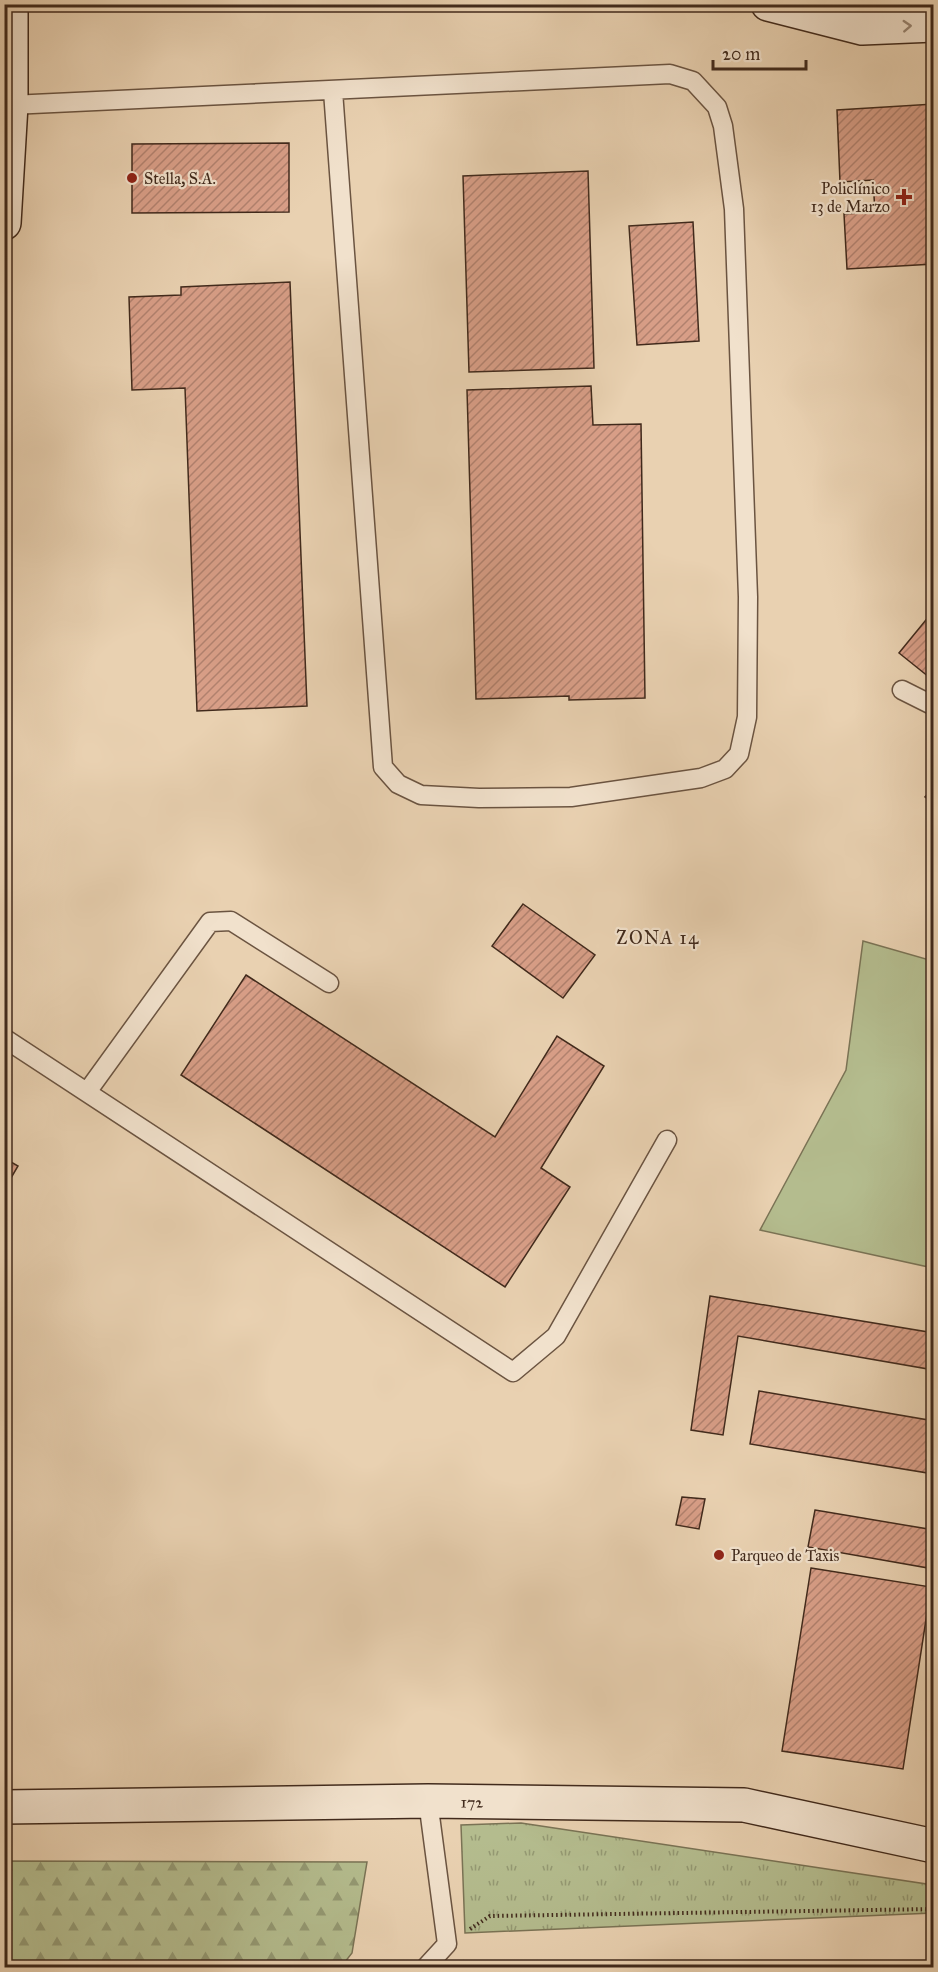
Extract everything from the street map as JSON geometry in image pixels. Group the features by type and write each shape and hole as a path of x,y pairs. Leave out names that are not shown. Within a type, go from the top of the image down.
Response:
{"street":[{"path":"4,223 11,105 11,4"},
{"path":"768,4 862,28 933,25"},
{"name":"172","path":"4,1807 428,1801 744,1805 933,1846"}],"lane":[{"path":"11,105 670,74 693,81 717,107 723,126 734,209 748,597 747,717 738,754 725,769 701,778 571,797 479,798 421,795 398,784 383,767 333,91"},
{"path":"902,690 933,706"},
{"path":"87,1092 210,922 231,921 329,983"},
{"path":"4,1038 513,1372 556,1336 667,1140"},
{"path":"425,1968 447,1944 428,1801"}],"path":[{"path":"468,1968 447,1944 490,1916 933,1909"}],"green space":[{"path":"863,941 933,961 933,1268 760,1230 846,1070"},
{"path":"521,1823 933,1885 933,1913 465,1933 461,1825"},
{"path":"5,1861 367,1862 352,1953 341,1967 5,1968"}],"building":[{"name":"Policlínico 13 de Marzo","path":"934,104 934,264 847,269 844,214 875,212 873,180 840,182 837,110"},
{"path":"289,143 289,212 132,213 132,144"},
{"path":"588,171 594,368 469,372 463,176"},
{"path":"693,222 699,341 637,345 629,226"},
{"path":"290,282 307,706 197,711 185,388 132,390 129,297 181,295 181,287"},
{"path":"591,386 593,425 641,424 645,698 569,700 569,696 476,699 467,390"},
{"path":"934,610 934,672 929,677 899,653"},
{"path":"934,787 934,804 925,797"},
{"path":"523,904 595,955 563,998 492,946"},
{"path":"246,975 495,1137 557,1036 604,1066 541,1168 570,1187 505,1287 181,1075"},
{"path":"4,1158 18,1166 4,1190"},
{"path":"710,1296 934,1333 934,1370 738,1336 723,1435 691,1430"},
{"path":"759,1391 934,1421 934,1474 750,1444"},
{"path":"682,1497 705,1499 699,1529 676,1525"},
{"path":"815,1510 934,1530 934,1569 808,1547"},
{"path":"811,1568 931,1587 903,1769 782,1751"}],"place":[{"name":"Stella, S.A.","path":"132,178"},
{"name":"Policlínico 13 de Marzo","path":"904,197"},
{"name":"Parqueo de Taxis","path":"719,1555"}],"district":[{"name":"ZONA 14","path":"658,938"}]}
